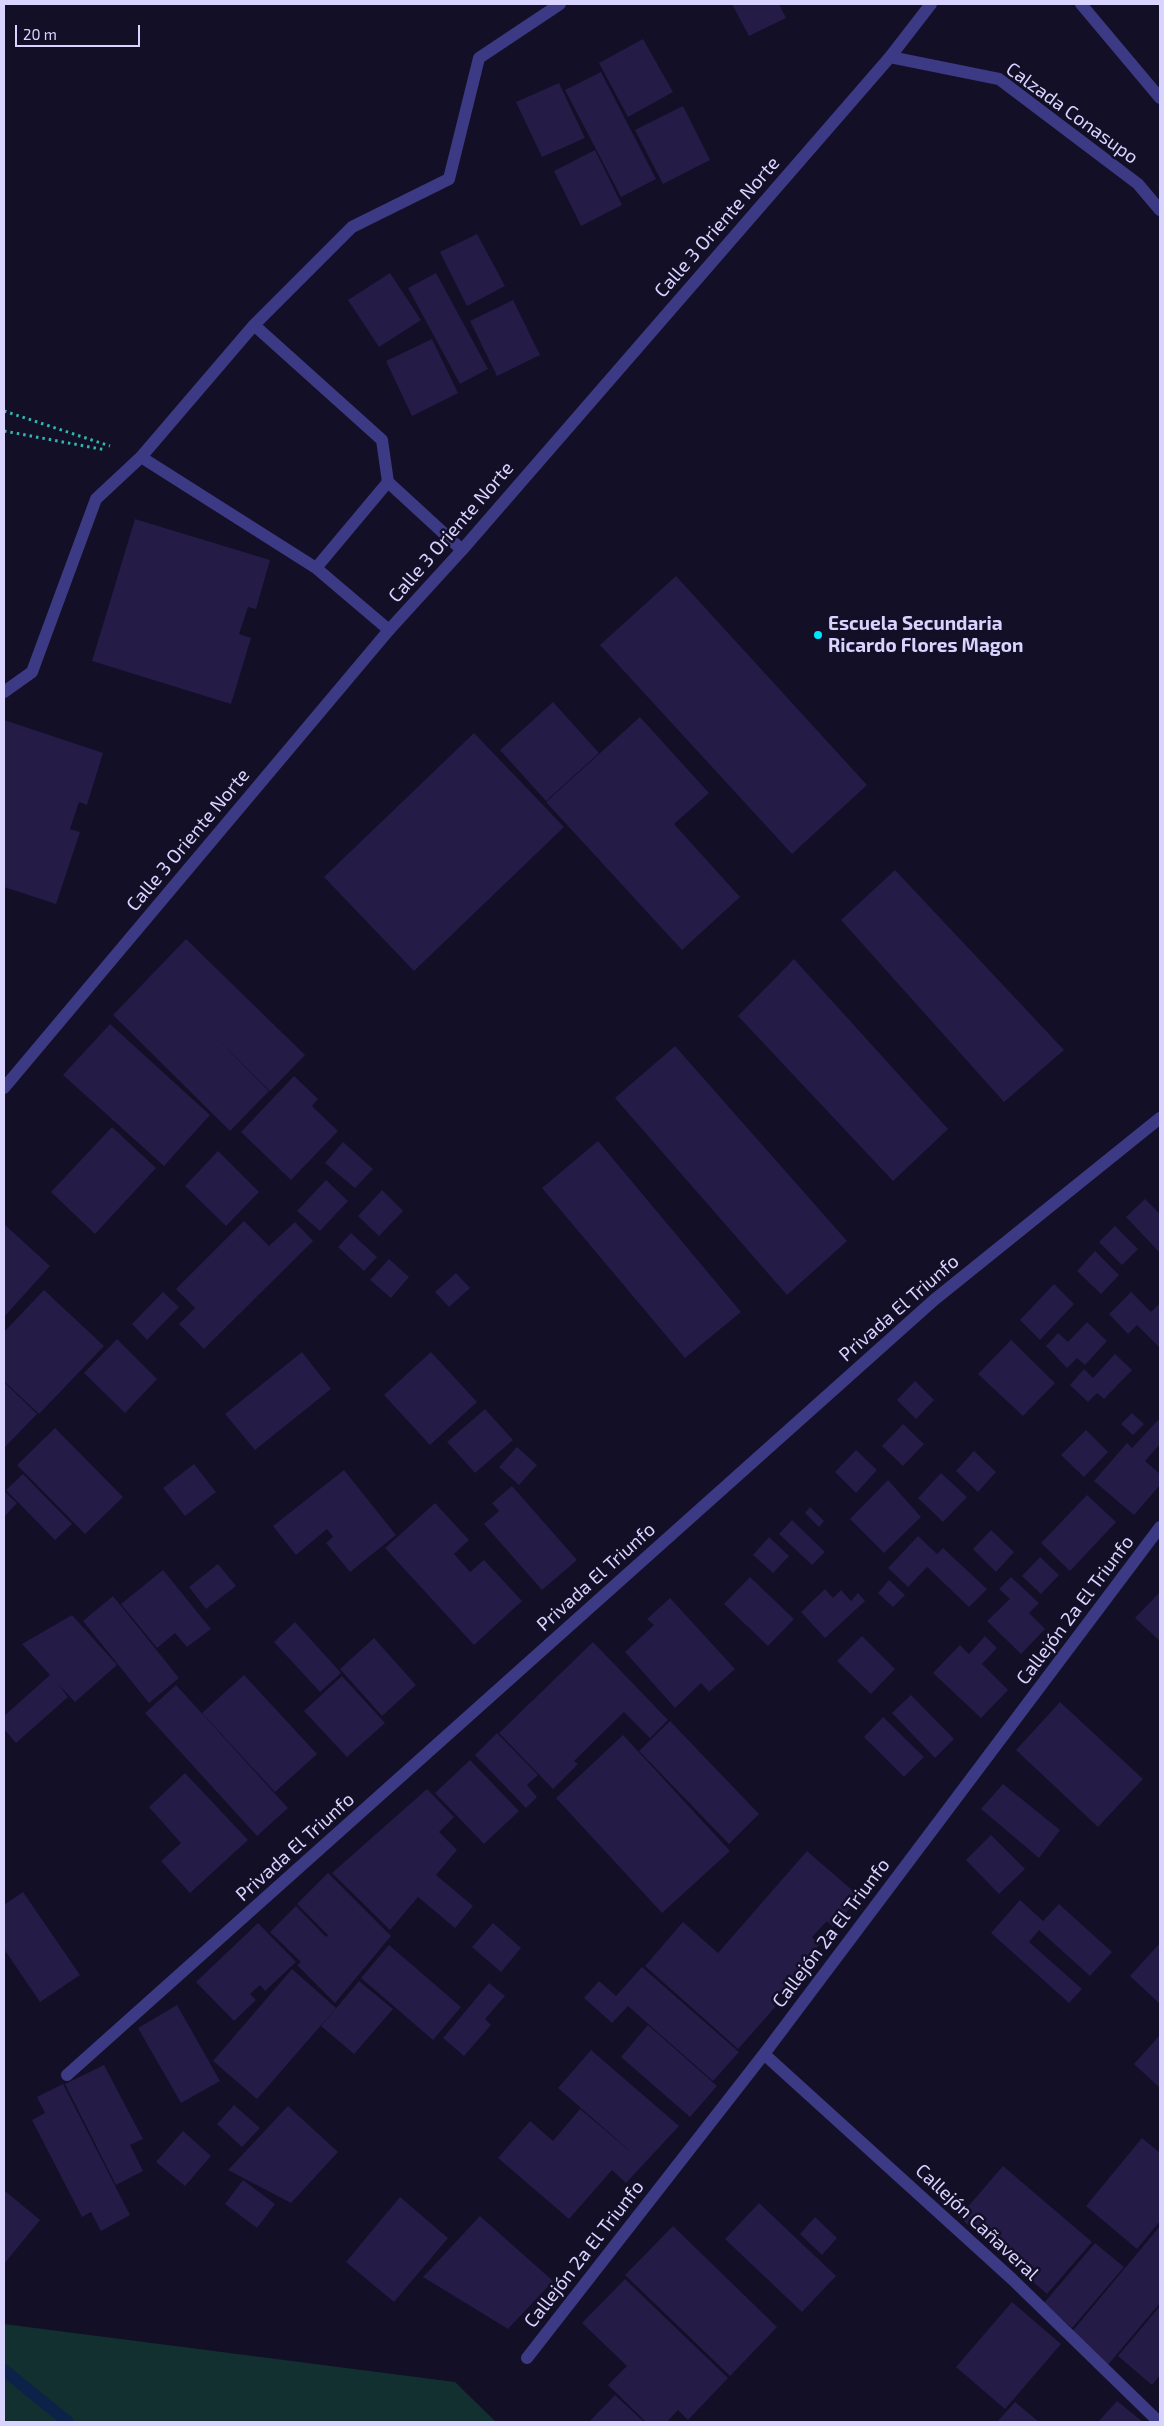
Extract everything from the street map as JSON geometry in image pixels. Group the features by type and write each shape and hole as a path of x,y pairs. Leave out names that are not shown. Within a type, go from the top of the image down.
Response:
{"street":[{"path":"4,692 32,672 96,499 142,456 254,325 352,227 449,179 479,58 560,4"},
{"name":"Calle 3 Oriente Norte","path":"4,1088 390,630 462,550 890,57 931,4"},
{"path":"1082,4 1160,98"},
{"name":"Calzada Conasupo","path":"890,57 999,78 1138,184 1160,210"},
{"path":"254,325 382,440 388,482 462,550"},
{"path":"142,456 316,568 390,630"},
{"path":"316,568 388,482"},
{"name":"Privada El Triunfo","path":"67,2076 934,1300 1160,1118"},
{"name":"Callejón 2a El Triunfo","path":"527,2358 764,2054 1160,1527"},
{"name":"Callejón Cañaveral","path":"764,2054 1012,2279 1159,2422"}],"path":[{"path":"4,411 142,456"},
{"path":"4,431 142,456"}],"green space":[{"path":"4,2324 455,2382 496,2422 4,2422"}],"building":[{"path":"732,4 779,4 786,18 749,36"},
{"path":"643,39 673,92 628,117 599,63"},
{"path":"601,72 656,179 621,197 565,90"},
{"path":"559,83 585,138 542,157 516,102"},
{"path":"683,106 710,160 663,184 635,130"},
{"path":"595,150 622,205 581,226 554,171"},
{"path":"477,234 505,286 467,306 440,252"},
{"path":"390,273 421,320 379,347 348,300"},
{"path":"436,273 488,369 460,384 408,288"},
{"path":"513,300 540,355 497,376 470,321"},
{"path":"432,339 458,393 412,416 386,361"},
{"path":"135,519 270,560 256,609 248,607 239,634 251,638 231,704 92,661"},
{"path":"676,576 867,785 792,854 600,645"},
{"path":"553,702 599,753 546,801 500,750"},
{"path":"640,717 709,793 674,824 740,897 682,950 546,802"},
{"path":"4,720 103,753 87,805 79,802 70,829 80,832 56,904 4,887"},
{"path":"474,733 564,827 414,971 324,877"},
{"path":"895,870 1064,1050 1004,1102 841,920"},
{"path":"186,939 305,1055 270,1091 213,1035 269,1091 230,1131 113,1015"},
{"path":"794,959 948,1129 893,1181 738,1016"},
{"path":"110,1024 210,1115 164,1166 63,1075"},
{"path":"675,1046 847,1241 787,1295 615,1098"},
{"path":"294,1076 318,1099 312,1106 338,1131 291,1180 241,1132"},
{"path":"112,1127 156,1168 95,1234 51,1192"},
{"path":"598,1141 741,1312 685,1358 542,1188"},
{"path":"343,1142 373,1169 355,1188 325,1163"},
{"path":"218,1151 259,1192 226,1226 185,1186"},
{"path":"326,1180 348,1201 320,1231 297,1211"},
{"path":"382,1190 403,1211 379,1236 358,1216"},
{"path":"1145,1199 1160,1214 1160,1253 1126,1217"},
{"path":"244,1221 269,1246 295,1222 313,1241 204,1349 179,1324 195,1308 176,1289"},
{"path":"4,1224 50,1266 4,1317"},
{"path":"1115,1226 1138,1249 1122,1265 1099,1242"},
{"path":"351,1233 377,1257 364,1271 338,1247"},
{"path":"1095,1251 1119,1275 1101,1294 1077,1271"},
{"path":"389,1259 409,1277 391,1298 370,1280"},
{"path":"456,1273 470,1288 449,1307 435,1292"},
{"path":"1054,1284 1074,1304 1040,1340 1020,1320"},
{"path":"44,1290 104,1346 39,1414 4,1381 4,1332"},
{"path":"163,1292 179,1307 147,1340 132,1324"},
{"path":"1131,1292 1151,1312 1160,1303 1160,1348 1137,1325 1128,1334 1109,1314"},
{"path":"1087,1322 1107,1341 1085,1365 1077,1358 1067,1368 1046,1346 1058,1333 1068,1342"},
{"path":"117,1339 157,1379 125,1413 84,1373"},
{"path":"1011,1340 1055,1383 1023,1416 978,1374"},
{"path":"302,1352 331,1389 255,1450 225,1414"},
{"path":"431,1352 477,1402 430,1445 384,1395"},
{"path":"1115,1354 1132,1370 1104,1399 1097,1393 1088,1402 1070,1385 1084,1369 1093,1378"},
{"path":"915,1381 934,1400 916,1419 897,1400"},
{"path":"4,1382 37,1414 4,1448"},
{"path":"485,1409 513,1440 475,1473 447,1442"},
{"path":"1132,1413 1144,1424 1133,1435 1121,1424"},
{"path":"1158,1420 1160,1422 1160,1444 1145,1461 1160,1474 1160,1485 1134,1515 1094,1481 1127,1443 1132,1448"},
{"path":"903,1424 924,1444 903,1466 882,1446"},
{"path":"55,1428 123,1497 85,1534 17,1465"},
{"path":"1086,1430 1108,1452 1084,1477 1061,1455"},
{"path":"517,1447 537,1465 519,1485 499,1467"},
{"path":"856,1450 877,1470 856,1493 835,1472"},
{"path":"974,1451 996,1472 978,1492 956,1471"},
{"path":"194,1464 216,1492 185,1516 163,1488"},
{"path":"344,1470 396,1535 350,1572 326,1543 333,1537 327,1529 296,1555 273,1526"},
{"path":"941,1473 967,1497 943,1522 918,1498"},
{"path":"23,1474 72,1524 55,1540 6,1490"},
{"path":"888,1480 921,1517 884,1553 850,1519"},
{"path":"512,1486 577,1560 542,1590 484,1524 499,1511 492,1503"},
{"path":"4,1491 17,1503 4,1517"},
{"path":"1087,1495 1116,1522 1070,1571 1041,1543"},
{"path":"435,1503 469,1540 454,1554 470,1572 484,1560 522,1601 474,1645 385,1548"},
{"path":"810,1507 824,1521 819,1527 805,1513"},
{"path":"792,1520 825,1552 812,1565 779,1534"},
{"path":"991,1530 1014,1552 996,1572 973,1549"},
{"path":"918,1536 937,1554 943,1548 987,1589 969,1607 927,1567 908,1587 888,1568"},
{"path":"769,1537 789,1556 773,1573 753,1555"},
{"path":"1040,1557 1059,1575 1041,1594 1022,1576"},
{"path":"218,1564 236,1586 206,1609 189,1587"},
{"path":"163,1570 211,1629 187,1647 175,1633 157,1648 121,1604"},
{"path":"750,1577 794,1619 768,1646 724,1604"},
{"path":"1011,1577 1039,1603 1029,1613 1045,1629 1021,1654 987,1621 1010,1599 999,1589"},
{"path":"889,1580 905,1595 893,1607 878,1593"},
{"path":"825,1589 833,1598 841,1590 851,1601 858,1593 865,1601 825,1638 801,1612"},
{"path":"1160,1592 1160,1641 1135,1618"},
{"path":"113,1596 179,1678 149,1703 83,1621"},
{"path":"670,1598 735,1669 709,1692 701,1683 675,1708 625,1652 654,1625 647,1619"},
{"path":"72,1615 117,1665 75,1702 58,1684 68,1697 16,1743 4,1729 4,1716 50,1675 22,1644"},
{"path":"295,1622 341,1673 320,1692 274,1642"},
{"path":"862,1636 895,1669 871,1694 837,1661"},
{"path":"985,1636 997,1648 982,1664 1008,1690 981,1718 933,1673 960,1645 969,1654"},
{"path":"374,1638 416,1685 382,1716 340,1669"},
{"path":"593,1642 668,1720 650,1738 624,1712 574,1761 578,1764 553,1789 499,1733"},
{"path":"244,1675 317,1754 275,1792 202,1713"},
{"path":"342,1676 385,1723 347,1757 304,1711"},
{"path":"176,1685 288,1808 257,1836 145,1713"},
{"path":"911,1695 954,1739 935,1758 892,1713"},
{"path":"1060,1702 1143,1779 1098,1827 1016,1750"},
{"path":"883,1717 924,1757 904,1777 864,1737"},
{"path":"670,1721 759,1814 729,1844 639,1751"},
{"path":"497,1733 538,1775 527,1785 537,1797 526,1808 475,1755"},
{"path":"623,1735 730,1851 662,1913 556,1798"},
{"path":"470,1760 519,1811 484,1844 435,1793"},
{"path":"185,1773 248,1840 190,1893 161,1861 181,1843 149,1807"},
{"path":"1003,1784 1060,1830 1039,1858 981,1809"},
{"path":"427,1789 454,1817 439,1832 457,1850 436,1875 473,1906 455,1928 418,1897 390,1930 332,1873"},
{"path":"991,1835 1025,1869 999,1894 966,1860"},
{"path":"807,1851 860,1897 833,1927 827,1921 812,1937 820,1944 803,1964 805,1966 774,2002 777,2005 738,2049 645,1966 683,1922 718,1953"},
{"path":"328,1873 391,1936 335,2003 297,1965 301,1962 270,1932 296,1906 326,1937 328,1935 297,1904"},
{"path":"23,1892 80,1975 40,2002 4,1949 4,1905"},
{"path":"1020,1900 1043,1921 1059,1904 1112,1952 1090,1976 1039,1930 1029,1942 1082,1989 1069,2003 991,1933"},
{"path":"258,1923 296,1962 265,1991 260,1985 250,1994 256,2000 234,2021 196,1982"},
{"path":"493,1923 521,1948 501,1972 472,1947"},
{"path":"1160,1943 1160,2004 1130,1976"},
{"path":"389,1945 461,2007 433,2040 361,1978"},
{"path":"642,1967 739,2052 713,2081 628,2006 612,2023 584,1998 599,1981 616,1996"},
{"path":"292,1969 336,2008 257,2099 213,2061"},
{"path":"359,1981 393,2009 354,2054 321,2026"},
{"path":"489,1983 505,1996 485,2019 491,2025 464,2056 443,2038"},
{"path":"177,2005 220,2081 181,2103 138,2028"},
{"path":"648,2025 717,2086 690,2117 621,2057"},
{"path":"1160,2035 1160,2088 1134,2064"},
{"path":"591,2050 679,2126 626,2183 612,2170 569,2219 498,2158 530,2121 553,2141 580,2109 637,2157 558,2088"},
{"path":"104,2065 143,2139 130,2145 143,2171 116,2185 65,2084"},
{"path":"63,2084 130,2215 101,2231 91,2212 82,2217 32,2120 45,2113 37,2097"},
{"path":"234,2105 260,2128 242,2147 217,2124"},
{"path":"288,2106 338,2152 291,2203 228,2170"},
{"path":"183,2131 211,2156 185,2186 156,2162"},
{"path":"1142,2138 1160,2153 1160,2221 1137,2249 1086,2206"},
{"path":"1003,2166 1092,2242 1047,2294 959,2217"},
{"path":"243,2180 275,2204 257,2228 225,2204"},
{"path":"4,2190 40,2220 4,2264"},
{"path":"400,2197 448,2238 394,2302 346,2262"},
{"path":"759,2203 836,2276 802,2312 725,2239"},
{"path":"480,2216 553,2281 508,2329 423,2277"},
{"path":"815,2217 837,2238 822,2255 800,2234"},
{"path":"673,2226 777,2327 730,2376 625,2275"},
{"path":"1160,2226 1160,2303 1107,2366 1070,2334"},
{"path":"1095,2243 1124,2267 1072,2328 1044,2303"},
{"path":"625,2279 728,2378 688,2420 678,2410 667,2422 646,2422 608,2385 627,2366 582,2323"},
{"path":"1012,2302 1061,2344 1005,2409 956,2367"},
{"path":"1160,2306 1160,2375 1152,2385 1118,2356"},
{"path":"615,2395 644,2422 589,2422"},
{"path":"1117,2401 1143,2422 1098,2422"},
{"path":"1015,2402 1039,2422 997,2422"}],"waterway":[{"path":"4,2370 68,2422"}],"place":[{"name":"Escuela Secundaria Ricardo Flores Magon","path":"818,635"}]}
